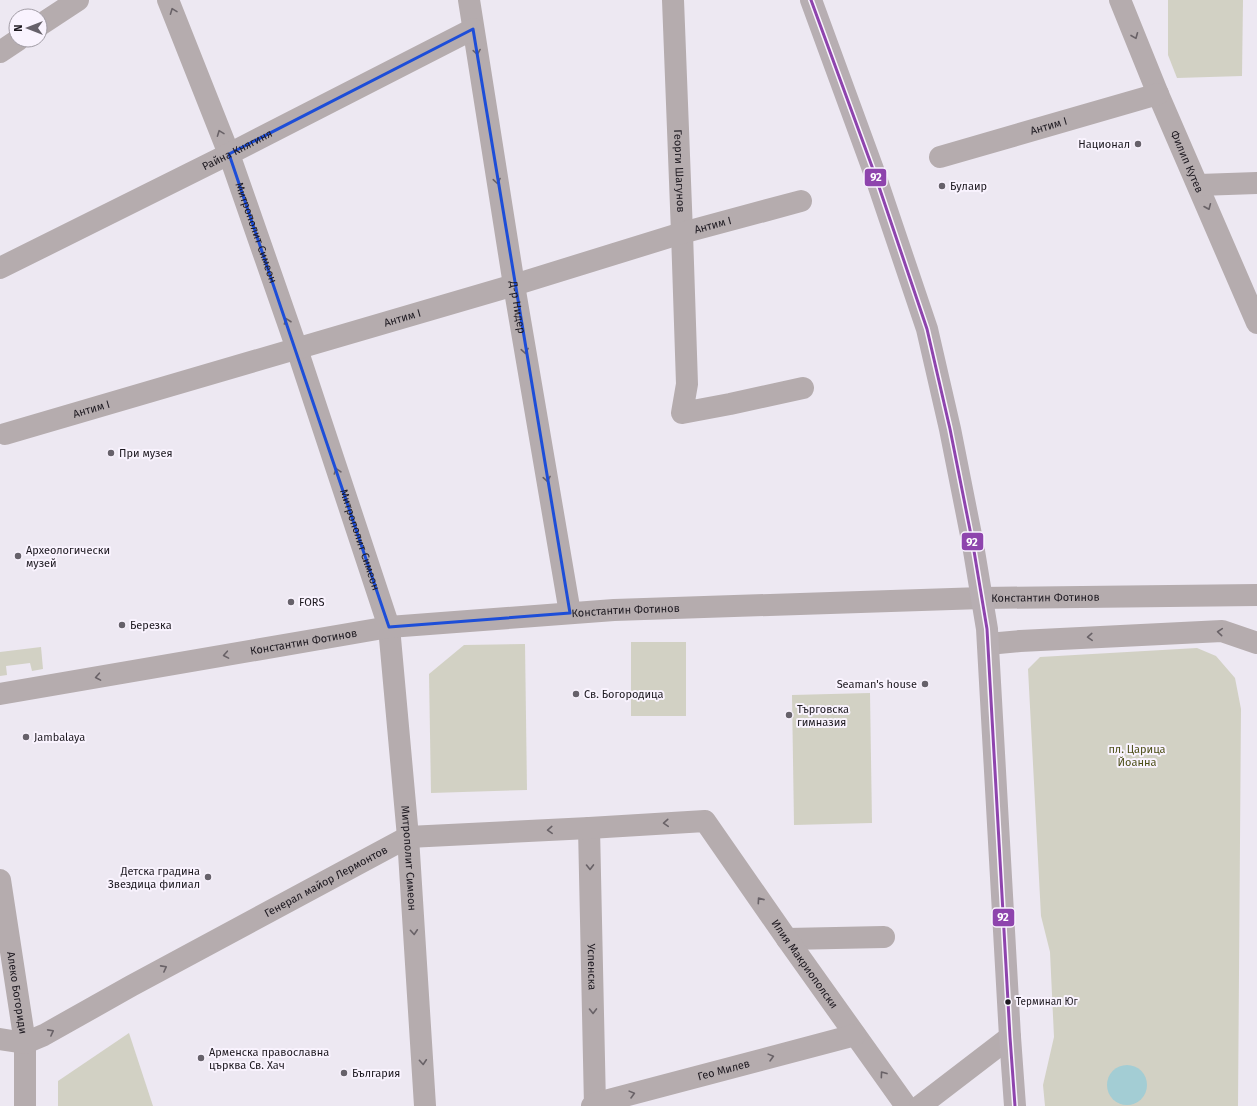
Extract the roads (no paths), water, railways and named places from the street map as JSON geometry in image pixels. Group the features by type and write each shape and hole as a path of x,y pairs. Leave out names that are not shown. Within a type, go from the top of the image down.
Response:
{"main road":[{"path":"811,0 874,172 927,329 950,429 973,546 987,629 1015,1106"}],"street":[{"path":"48,20 78,0"},
{"name":"Митрополит Симеон","path":"168,0 229,154 297,349 389,628 408,837 425,1106"},
{"name":"Д-р Нидер","path":"469,0 514,285 570,613"},
{"name":"Георги Шагунов","path":"673,0 687,384 682,412 730,404 803,388"},
{"name":"Филип Кутев","path":"1120,0 1158,94 1199,185 1257,323"},
{"name":"Райна Княгиня","path":"0,268 229,154 473,29"},
{"name":"Антим I","path":"940,157 1158,94"},
{"path":"1199,185 1257,183"},
{"name":"Антим I","path":"5,434 514,285 682,233 801,201"},
{"name":"Константин Фотинов","path":"0,694 389,628 570,613 614,610 982,598 1257,595"},
{"path":"988,644 1020,641 1222,631 1257,643"},
{"name":"Генерал майор Лермонтов","path":"25,1043 67,1023 131,986 408,837 705,821"},
{"name":"Илия Макриополски","path":"705,821 906,1106"},
{"name":"Успенска","path":"589,828 594,1105"},
{"name":"Алеко Богориди","path":"0,880 25,1043 25,1106"},
{"path":"787,939 884,937"},
{"name":"Гео Милев","path":"594,1105 855,1035"},
{"path":"920,1106 1010,1037"},
{"path":"0,1039 25,1043"}],"water":[{"path":"1131,1065 1138,1068 1144,1074 1147,1085 1146,1093 1138,1102 1131,1105 1123,1105 1116,1102 1108,1093 1107,1081 1110,1074 1119,1066"}],"place":[{"name":"Национал","path":"1138,144"},
{"name":"Булаир","path":"942,186"},
{"name":"При музея","path":"111,453"},
{"name":"Археологически музей","path":"18,556"},
{"name":"FORS","path":"291,602"},
{"name":"Березка","path":"122,625"},
{"name":"Seaman's house","path":"925,684"},
{"name":"Св. Богородица","path":"576,694"},
{"name":"Търговска гимназия","path":"789,715"},
{"name":"Jambalaya","path":"26,737"},
{"name":"Детска градина Звездица филиал","path":"208,877"},
{"name":"Терминал Юг","path":"1008,1002"},
{"name":"Арменска православна църква Св. Хач","path":"201,1058"},
{"name":"България","path":"344,1073"}],"park label":[{"name":"пл. Царица Йоанна","path":"1137,755"}]}
